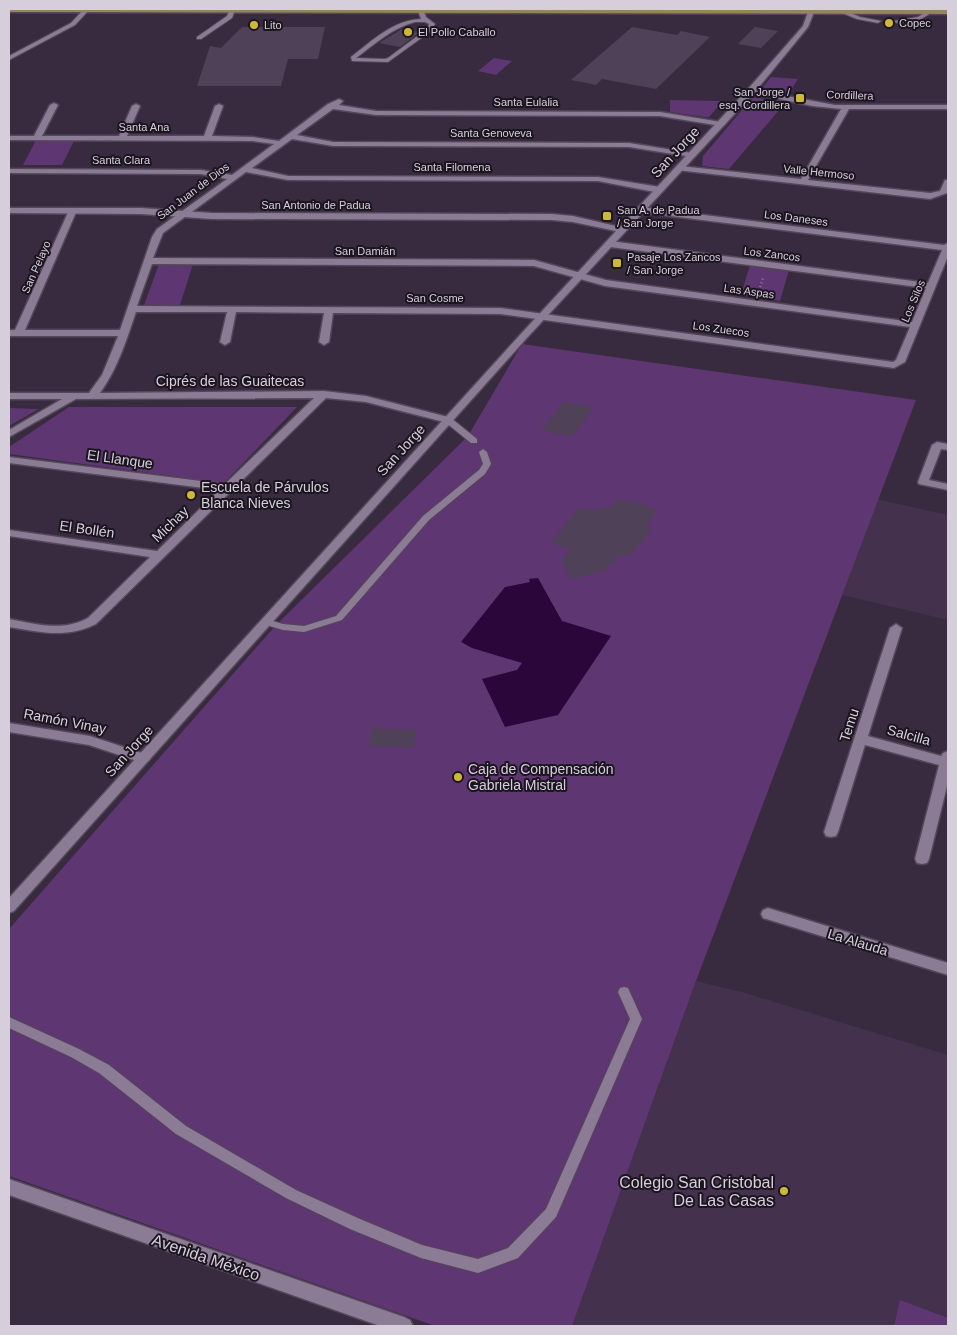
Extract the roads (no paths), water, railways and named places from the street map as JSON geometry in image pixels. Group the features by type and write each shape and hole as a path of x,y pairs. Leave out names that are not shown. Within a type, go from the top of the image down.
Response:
{"main road":[{"path":"467,11 487,9"},
{"path":"9,10 948,12"}],"street":[{"name":"San Jorge","path":"9,907 448,420 752,91 806,26 811,12"},
{"name":"Cordillera","path":"752,91 812,104 846,107 948,107"},
{"name":"Santa Eulalia","path":"335,103 376,113 660,114 721,124"},
{"name":"San Juan de Dios","path":"92,396 111,369 158,234 182,213 335,103"},
{"path":"37,138 54,105"},
{"path":"122,138 136,106"},
{"path":"207,138 219,106"},
{"path":"803,182 846,107"},
{"name":"Santa Genoveva","path":"290,136 333,144 634,145 692,155"},
{"name":"Santa Ana","path":"9,138 207,138 253,139 280,143"},
{"name":"Valle Hermoso","path":"680,168 930,196 943,193 948,182"},
{"name":"Santa Filomena","path":"243,169 288,178 598,178 660,190"},
{"name":"Santa Clara","path":"9,171 200,172 232,177"},
{"name":"San Antonio de Padua","path":"9,210 141,211 218,216 552,217 573,219 622,230"},
{"name":"San Pelayo","path":"19,333 73,210"},
{"name":"Los Daneses","path":"641,210 948,247"},
{"name":"Los Zancos","path":"610,244 932,286"},
{"name":"Los Silos","path":"897,364 900,362 948,247"},
{"name":"San Damián","path":"148,261 526,263 547,266 580,276"},
{"name":"Las Aspas","path":"580,276 605,284 915,325"},
{"name":"San Cosme","path":"132,309 489,311 541,318"},
{"path":"225,342 232,310"},
{"path":"324,342 329,310"},
{"name":"Los Zuecos","path":"541,318 897,364"},
{"path":"9,333 124,333"},
{"name":"Ciprés de las Guaitecas","path":"9,396 324,394 366,399 448,420"},
{"name":"Michay","path":"9,623 56,630 76,629 92,621 324,394"},
{"path":"9,434 74,396"},
{"path":"943,446 923,482 948,487"},
{"name":"El Llanque","path":"9,460 228,488"},
{"name":"El Bollén","path":"9,534 160,555"},
{"name":"Temu","path":"831,832 896,628"},
{"name":"Ramón Vinay","path":"9,727 90,741 143,758"},
{"name":"Salcilla","path":"861,739 948,761"},
{"path":"922,858 948,761"},
{"name":"La Alauda","path":"768,914 948,969"},
{"name":"Avenida México","path":"9,1187 404,1326"}],"lane":[{"path":"9,58 73,24 86,10"},
{"path":"199,38 230,18 232,10"},
{"path":"421,11 426,20 432,24 429,30 386,61 353,58 398,25 416,19 426,20"},
{"path":"844,12 859,18 878,21"},
{"path":"897,21 919,18 929,12"},
{"path":"448,420 474,441"},
{"path":"266,622 282,627 304,628 339,618 426,518 482,472 487,464 483,452"},
{"path":"9,1022 104,1069 181,1130 291,1194 354,1224 421,1251 478,1266 513,1253 550,1212 636,1019 624,992"}],"place":[{"name":"Copec","path":"889,23"},
{"name":"Lito","path":"254,25"},
{"name":"El Pollo Caballo","path":"408,32"},
{"name":"San Jorge / esq. Cordillera","path":"800,98"},
{"name":"San A. de Padua / San Jorge","path":"607,216"},
{"name":"Pasaje Los Zancos / San Jorge","path":"617,263"},
{"name":"Escuela de Párvulos Blanca Nieves","path":"191,495"},
{"name":"Caja de Compensación Gabriela Mistral","path":"458,777"},
{"name":"Colegio San Cristobal De Las Casas","path":"784,1191"}]}
